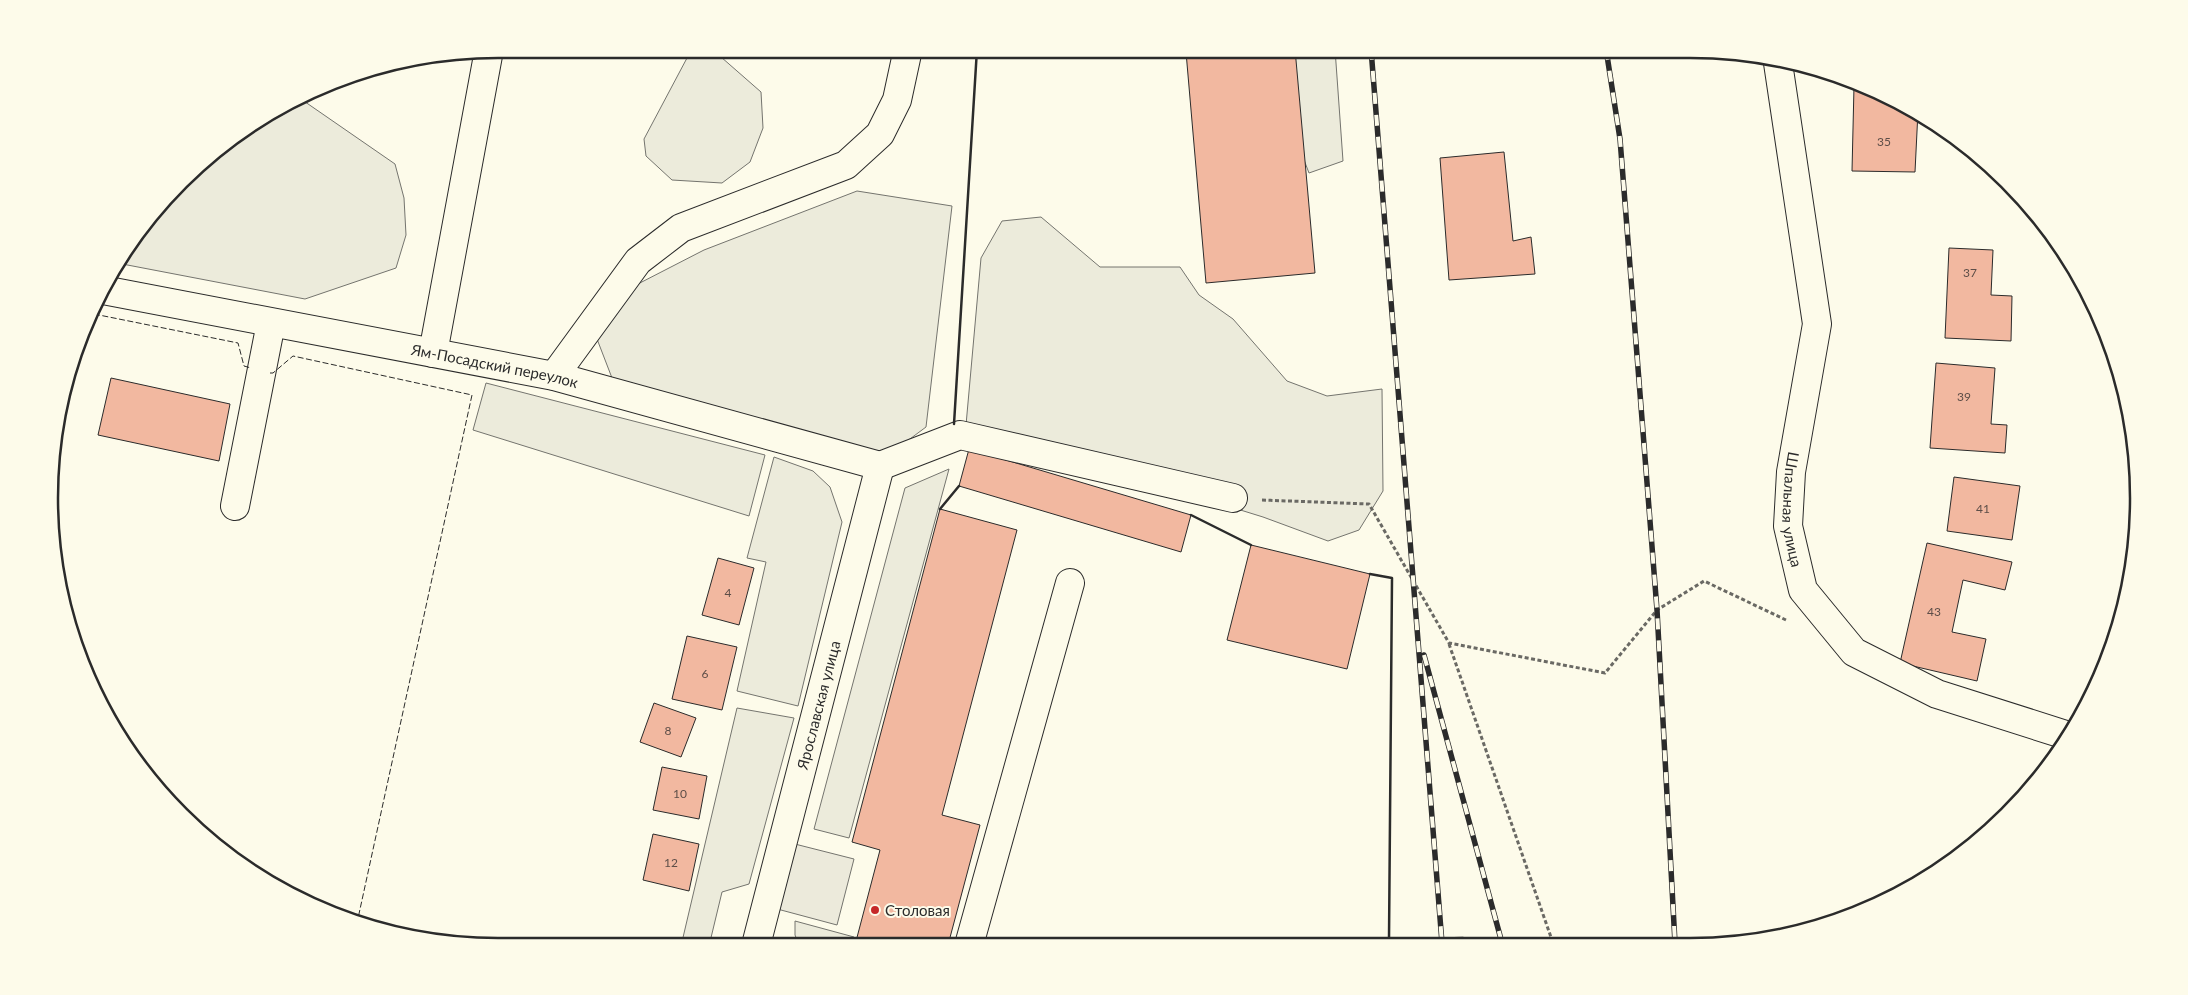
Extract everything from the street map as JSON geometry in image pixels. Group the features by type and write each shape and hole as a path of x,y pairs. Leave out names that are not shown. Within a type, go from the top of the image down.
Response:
{"street":[{"path":"433,353 488,58"},
{"path":"554,376 638,260 681,228 846,164 880,134 897,100 906,58"},
{"name":"Шпальная улица","path":"1779,67 1817,324 1791,472 1788,526 1803,590 1854,652 1937,694 2062,734"},
{"name":"Ям-Посадский переулок","path":"109,291 554,376 880,466"},
{"path":"235,506 271,323"},
{"path":"880,466 960,435 1234,498"},
{"name":"Ярославская улица","path":"758,938 880,466"},
{"path":"971,938 1070,583"}],"path":[{"path":"1234,498 1369,504 1449,643 1551,938"},
{"path":"1449,643 1605,673 1657,610 1704,581 1792,623"}],"shaded area":[{"path":"687,58 722,58 761,92 763,128 750,162 722,183 672,180 646,156 644,139"},
{"path":"1250,58 1336,58 1343,161 1309,173 1283,105"},
{"path":"305,102 395,164 404,198 406,235 396,268 305,299 124,264 148,230 167,207 207,167 230,148 277,116"},
{"path":"857,191 952,206 926,427 887,456 612,378 597,339 634,286 704,250"},
{"path":"1041,217 1100,267 1180,267 1199,295 1233,319 1287,381 1327,396 1382,389 1383,491 1359,530 1328,541 1263,517 966,425 981,258 1002,221"},
{"path":"486,383 765,455 749,516 473,430"},
{"path":"774,457 813,471 830,487 842,522 798,706 737,691 766,562 747,558"},
{"path":"949,469 849,838 814,829 905,488"},
{"path":"737,708 794,718 749,884 722,892 711,938 683,938"},
{"path":"783,841 854,859 837,925 766,906"},
{"path":"795,921 854,937 796,938"}],"building":[{"path":"1187,58 1296,58 1315,273 1206,283"},
{"path":"1854,89 1918,121 1915,172 1852,171"},
{"path":"1504,152 1513,241 1531,237 1535,274 1449,280 1440,158"},
{"path":"1949,248 1993,250 1991,295 2012,296 2011,341 1945,338"},
{"path":"1936,363 1995,368 1991,424 2007,425 2005,453 1930,448"},
{"path":"111,378 230,404 219,461 98,435"},
{"path":"969,449 1191,515 1181,552 959,486"},
{"path":"1954,477 2020,486 2012,540 1947,531"},
{"path":"940,509 1017,530 942,815 980,825 950,938 857,938 880,850 852,842"},
{"path":"1927,543 2012,562 2005,590 1963,580 1952,632 1986,639 1977,681 1900,663"},
{"path":"1251,545 1370,574 1347,669 1227,640"},
{"path":"718,558 754,568 739,625 702,615"},
{"path":"687,636 737,647 722,710 672,699"},
{"path":"654,703 696,718 681,757 640,742"},
{"path":"662,767 707,776 699,819 653,810"},
{"path":"653,834 699,844 689,891 643,880"}],"railway":[{"path":"1372,58 1442,938"},
{"path":"1607,58 1620,139 1657,610 1675,938"},
{"path":"1424,655 1501,938"}],"fence":[{"path":"98,315 238,343 244,366 251,368"},
{"path":"270,373 273,373 293,356 472,395 359,915"}],"wall":[{"path":"954,424 976,58"},
{"path":"940,509 959,486"},
{"path":"1191,515 1251,545"},
{"path":"1370,574 1392,578 1389,938"}],"place":[{"name":"Столовая","path":"875,910"}]}
